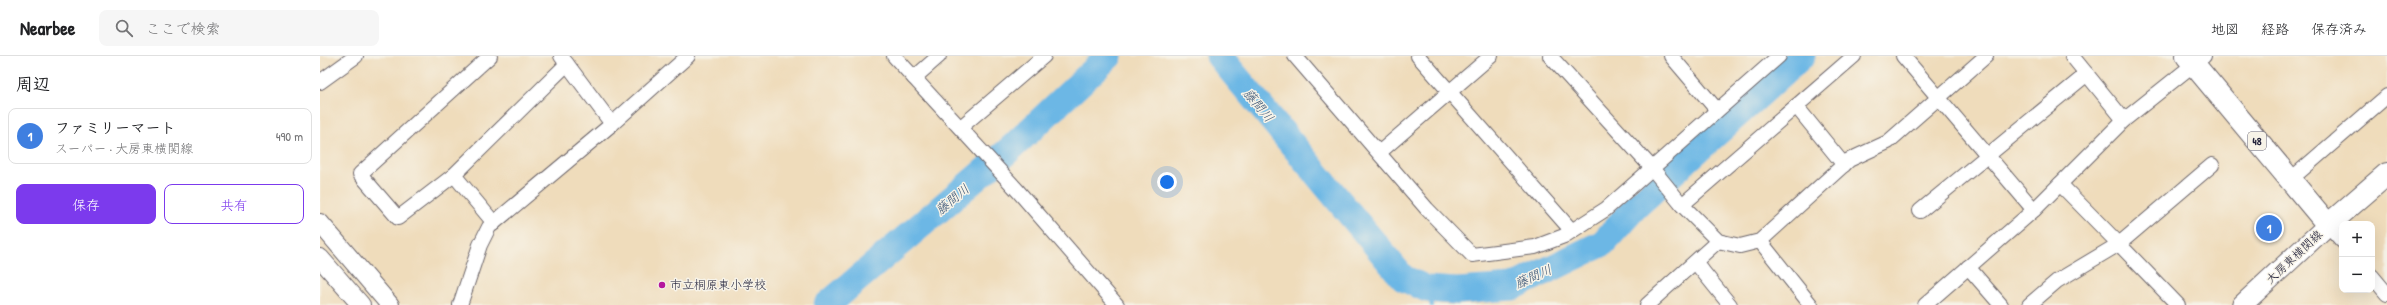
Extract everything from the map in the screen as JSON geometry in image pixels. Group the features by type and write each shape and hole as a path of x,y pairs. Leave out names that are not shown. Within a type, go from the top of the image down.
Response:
{"main road":[{"name":"48","path":"2195,59 2290,180 2328,225"},
{"path":"2328,225 2387,174"},
{"name":"大房東横関線","path":"2242,305 2328,225"}],"street":[{"path":"320,82 356,56"},
{"path":"490,56 360,174 398,218 454,175 564,60 612,124"},
{"path":"460,305 480,245 494,223 612,124 688,56"},
{"path":"894,56 1018,191 1117,305"},
{"path":"914,78 938,56"},
{"path":"965,132 1044,56"},
{"path":"1295,56 1380,152 1427,209 1472,256 1534,247 1572,230 1606,209 1651,167 1779,56"},
{"path":"1418,56 1572,230"},
{"path":"1380,152 1491,56"},
{"path":"1550,56 1651,167 1682,205 1718,241 1740,246 1760,242 1844,165 1858,155 1888,142 1986,56"},
{"path":"1670,56 1717,110"},
{"path":"1682,205 1854,56"},
{"path":"1903,56 1937,98 2034,210"},
{"path":"2072,56 2124,120"},
{"path":"1925,305 2034,210 2124,120 2195,59"},
{"path":"1920,211 2087,74"},
{"path":"2290,180 2387,96"},
{"path":"1796,106 1844,165"},
{"path":"2029,305 2057,281 2119,244 2212,165"},
{"path":"454,175 494,223"},
{"path":"2060,184 2178,305"},
{"path":"320,223 390,305"},
{"path":"2328,225 2339,238"},
{"path":"1647,305 1696,263 1718,241"},
{"path":"1760,242 1811,305"},
{"path":"320,258 361,305"},
{"path":"1696,263 1730,305"},
{"path":"1968,267 2001,305"},
{"path":"2375,280 2387,294"}],"waterway":[{"name":"藤間川","path":"827,305 1008,151 1109,56"},
{"name":"藤間川","path":"1219,56 1403,278 1427,289 1457,291 1513,287 1603,243 1635,207 1802,56"},
{"path":"1427,289 1432,305"}],"place":[{"name":"ファミリーマート","path":"2269,228"},
{"name":"市立桐原東小学校","path":"662,285"}]}
